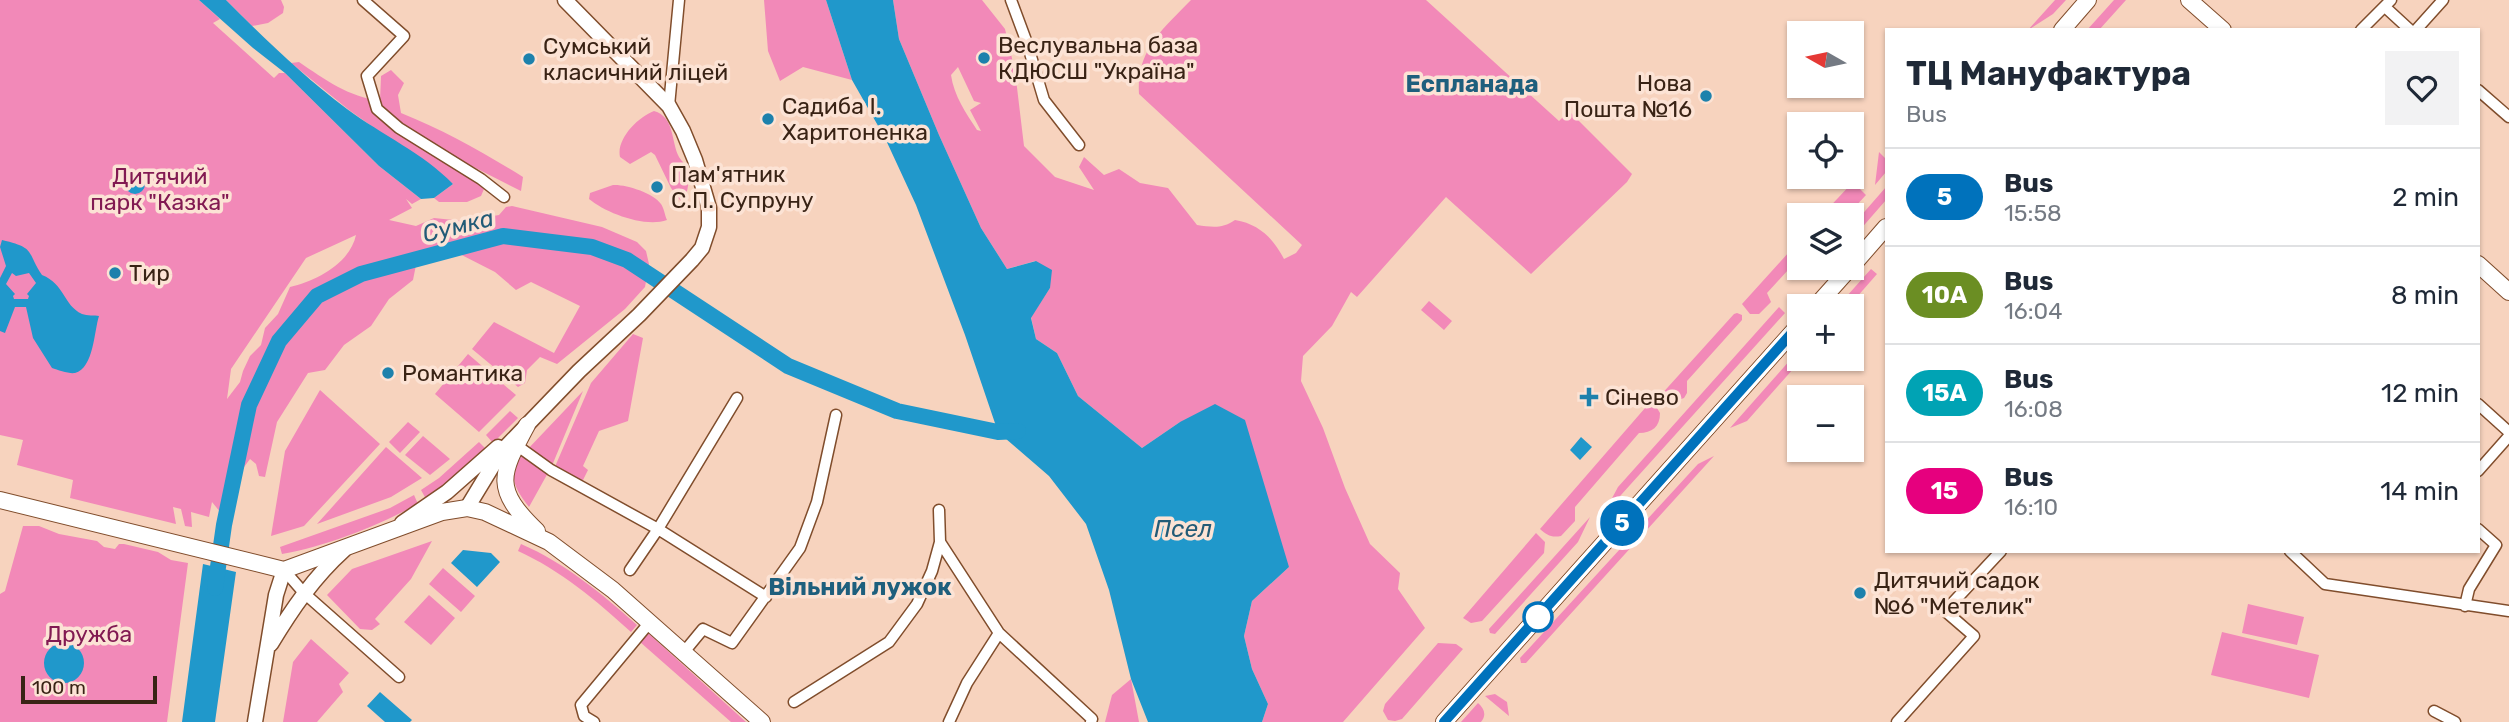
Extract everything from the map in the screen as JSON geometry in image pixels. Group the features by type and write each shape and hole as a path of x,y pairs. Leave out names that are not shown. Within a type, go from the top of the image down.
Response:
{"main road":[{"path":"565,0 668,106 683,131 695,160 709,208 709,227 702,248 684,268 527,425 514,444 504,471 505,483 510,498 519,511 549,542 613,590 762,722"},
{"path":"2064,28 2088,0"},
{"path":"2189,0 2221,28"},
{"path":"1864,252 1885,228"},
{"path":"2480,266 2509,292"},
{"path":"1826,294 1839,280"},
{"path":"1444,722 1787,338"},
{"path":"394,529 447,492 515,432 527,425"},
{"path":"467,508 502,452 514,444"},
{"path":"0,500 284,570 442,512 467,508 500,518 549,542"},
{"path":"267,651 304,593 326,566 350,545"},
{"path":"255,722 276,595 284,570"}],"street":[{"path":"363,0 404,36 367,76 377,109 399,128 481,179 504,197"},
{"path":"668,106 679,0"},
{"path":"1011,0 1044,100 1079,145"},
{"path":"2418,28 2443,0"},
{"path":"2363,28 2388,4 2408,28"},
{"path":"2480,92 2509,117"},
{"path":"630,570 658,529 737,398"},
{"path":"2480,406 2509,434 2480,469"},
{"path":"684,652 703,629 732,643 800,548 817,502 835,415"},
{"path":"514,444 551,470 658,529 766,597"},
{"path":"794,702 889,642 917,604 932,571 940,542 939,510"},
{"path":"2465,607 2469,589 2496,545 2480,531"},
{"path":"940,542 999,633 1092,719 1091,722"},
{"path":"1897,722 1975,636 1945,611 1999,553"},
{"path":"2292,553 2325,584 2507,612"},
{"path":"284,570 304,593 398,677"},
{"path":"594,722 584,716 581,705 650,622"},
{"path":"949,722 967,683 999,633"},
{"path":"2434,710 2455,722"}],"green space":[{"name":"Дитячий парк \"Казка\"","path":"0,0 199,0 220,19 213,23 274,78 279,73 285,73 379,166 421,199 412,204 406,199 412,208 389,220 416,226 434,218 463,221 499,215 506,207 512,206 602,227 637,242 646,251 649,264 645,287 625,309 557,364 540,357 527,370 525,383 518,387 472,349 494,322 554,353 580,306 531,282 516,290 495,272 446,247 423,255 416,265 413,280 389,299 371,326 344,345 325,370 308,373 277,422 265,477 259,476 256,464 250,459 230,486 221,513 212,502 209,517 191,512 192,527 185,526 181,509 173,507 176,524 70,498 73,480 17,465 23,440 0,435","holes":["356,235 353,245 331,269 290,287 278,314 265,328 261,345 250,356 240,382 227,399 231,369 306,258"]},
{"path":"226,0 281,0 283,13 268,23 252,26"},
{"path":"764,0 826,0 852,80 803,67 780,81 768,51"},
{"path":"893,0 982,0 1005,29 1015,71 1024,146 1055,177 1094,190 1079,167 1084,157 1104,175 1119,169 1140,183 1168,188 1197,225 1221,226 1235,220 1251,225 1270,238 1284,259 1296,253 1302,245 1139,94 1142,65 1153,41 1191,0 1426,0 1559,121 1569,111 1632,174 1627,182 1531,274 1446,197 1357,297 1351,292 1332,326 1303,356 1301,381 1370,544 1400,573 1398,589 1425,628 1343,722 1262,722 1268,704 1252,669 1244,636 1252,601 1289,567 1180,422 1142,448 1078,396 1057,353 1036,339 1031,317 1050,288 1035,261 1007,269 981,228 899,39","holes":["958,67 974,101 981,103 970,110 981,131 977,130 955,90 951,75"]},
{"path":"2055,0 2066,0 2053,14 2030,28"},
{"path":"2114,0 2126,0 2101,28 2089,28"},
{"path":"299,62 347,91 380,101 381,76 391,70 404,83 398,95 401,113 463,142 523,177 521,191 460,160 484,189 481,196 467,202 439,202 434,198 453,184 349,110 291,63"},
{"path":"654,111 661,114 669,124 676,151 689,175 683,204 651,152 630,164 620,157 621,143 625,136 641,118"},
{"path":"1879,152 1885,158 1885,173 1875,185"},
{"path":"613,185 632,188 652,196 661,204 667,220 637,221 605,209 589,199 590,193"},
{"path":"1885,188 1885,201 1864,225 1864,212"},
{"path":"1846,189 1860,189 1866,195 1859,203 1833,203"},
{"path":"1787,254 1787,271 1767,293 1771,302 1759,314 1750,314 1742,304"},
{"path":"1871,269 1877,274 1860,294 1849,294 1864,280"},
{"path":"1429,301 1452,321 1444,330 1421,310"},
{"path":"1779,307 1785,313 1603,515 1618,487"},
{"path":"1737,313 1742,315 1742,320 1687,381 1684,398 1667,404 1659,397"},
{"path":"633,334 643,338 628,421 599,431 583,466 588,470 581,484 554,469 591,383"},
{"path":"468,354 516,395 479,432 435,394"},
{"path":"1787,364 1787,371 1791,371 1747,421 1730,428"},
{"path":"320,390 380,444 304,526 271,536 285,451"},
{"path":"583,391 551,468 526,451"},
{"path":"1652,400 1660,413 1657,425 1648,432 1639,433 1575,507 1575,521 1561,536 1549,536 1540,529"},
{"path":"510,411 518,418 493,443 486,435"},
{"path":"408,422 420,432 400,453 389,442"},
{"path":"423,436 450,459 430,475 405,455"},
{"path":"479,442 486,449 445,486 426,499 421,490 439,478"},
{"path":"386,447 422,478 391,497 317,524"},
{"path":"524,453 549,471 529,507 514,480 515,467"},
{"path":"1714,456 1526,663 1521,663 1520,658 1698,464"},
{"path":"414,495 418,504 386,520 334,540 282,554 280,547 390,508"},
{"path":"1590,517 1578,542 1495,634 1490,633 1489,629"},
{"name":"Дружба","path":"23,526 39,526 59,534 97,541 104,547 115,549 119,544 124,544 188,563 167,722 0,722 0,594 5,591"},
{"path":"1536,533 1545,542 1544,553 1482,621 1471,623 1463,618"},
{"path":"432,541 411,579 375,619 380,624 372,630 360,629 327,595 352,569"},
{"path":"521,544 553,560 582,580 637,625 631,632 578,587 549,567 518,551"},
{"path":"443,568 475,596 461,612 429,584"},
{"path":"429,595 455,618 431,645 404,622"},
{"path":"2248,604 2304,617 2297,645 2242,633"},
{"path":"2222,632 2319,655 2309,698 2211,675"},
{"path":"647,633 746,722 731,722 640,642"},
{"path":"311,639 349,673 339,684 343,692 317,722 283,722 293,662"},
{"path":"1438,643 1456,644 1463,649 1402,719 1388,720 1383,711 1385,704"},
{"path":"1131,679 1139,722 1105,722 1112,695"},
{"path":"1495,694 1507,702 1509,716 1485,696"},
{"path":"1478,703 1484,712 1481,722 1461,722"}],"water":[{"path":"199,0 226,0 285,57 331,96 429,163 453,184 434,198 421,199 379,166 285,73"},
{"name":"Псел","path":"826,0 893,0 899,39 981,228 1007,269 1036,261 1052,270 1050,288 1031,318 1036,339 1057,353 1078,396 1142,448 1180,422 1215,404 1245,420 1289,567 1252,601 1244,636 1252,669 1268,704 1262,722 1148,722 1131,679 1109,590 1086,524 1049,476 998,432 916,205 885,138 852,80"},
{"path":"135,174 142,177 145,184 142,191 135,194 128,191 125,184 128,177"},
{"path":"2,240 25,248 42,275 60,289 76,310 84,315 99,316 90,357 81,370 73,373 52,368 33,338 26,307 15,307 5,333 0,331 0,278 6,266 0,247","holes":["12,273 16,276 29,273 36,283 27,294 28,299 14,299 15,294 6,284"]},
{"path":"1581,437 1592,447 1580,460 1570,450"},
{"path":"463,550 491,553 500,562 477,587 451,563"},
{"path":"203,564 236,572 215,722 182,722"},
{"path":"64,643 78,649 84,663 78,677 64,683 50,677 44,663 50,649"},
{"path":"380,692 412,720 385,722 367,706"}],"waterway":[{"name":"Сумка","path":"215,588 224,525 249,405 279,341 317,296 361,274 503,236 592,247 627,260 788,366 897,411 998,432 1018,431"}],"bus line":[{"name":"5","path":"1444,722 1787,338"}],"place":[{"name":"Веслувальна база КДЮСШ \"Україна\"","path":"984,58"},
{"name":"Сумський класичний ліцей","path":"529,59"},
{"name":"Нова Пошта №16","path":"1706,96"},
{"name":"Садиба І. Харитоненка","path":"768,119"},
{"name":"Пам'ятник С.П. Супруну","path":"657,187"},
{"name":"Тир","path":"115,273"},
{"name":"Романтика","path":"388,373"},
{"name":"Сінево","path":"1589,397"},
{"name":"Дитячий садок №6 \"Метелик\"","path":"1860,593"}],"district":[{"name":"Еспланада","path":"1472,84"},
{"name":"Вільний лужок","path":"860,587"}]}
